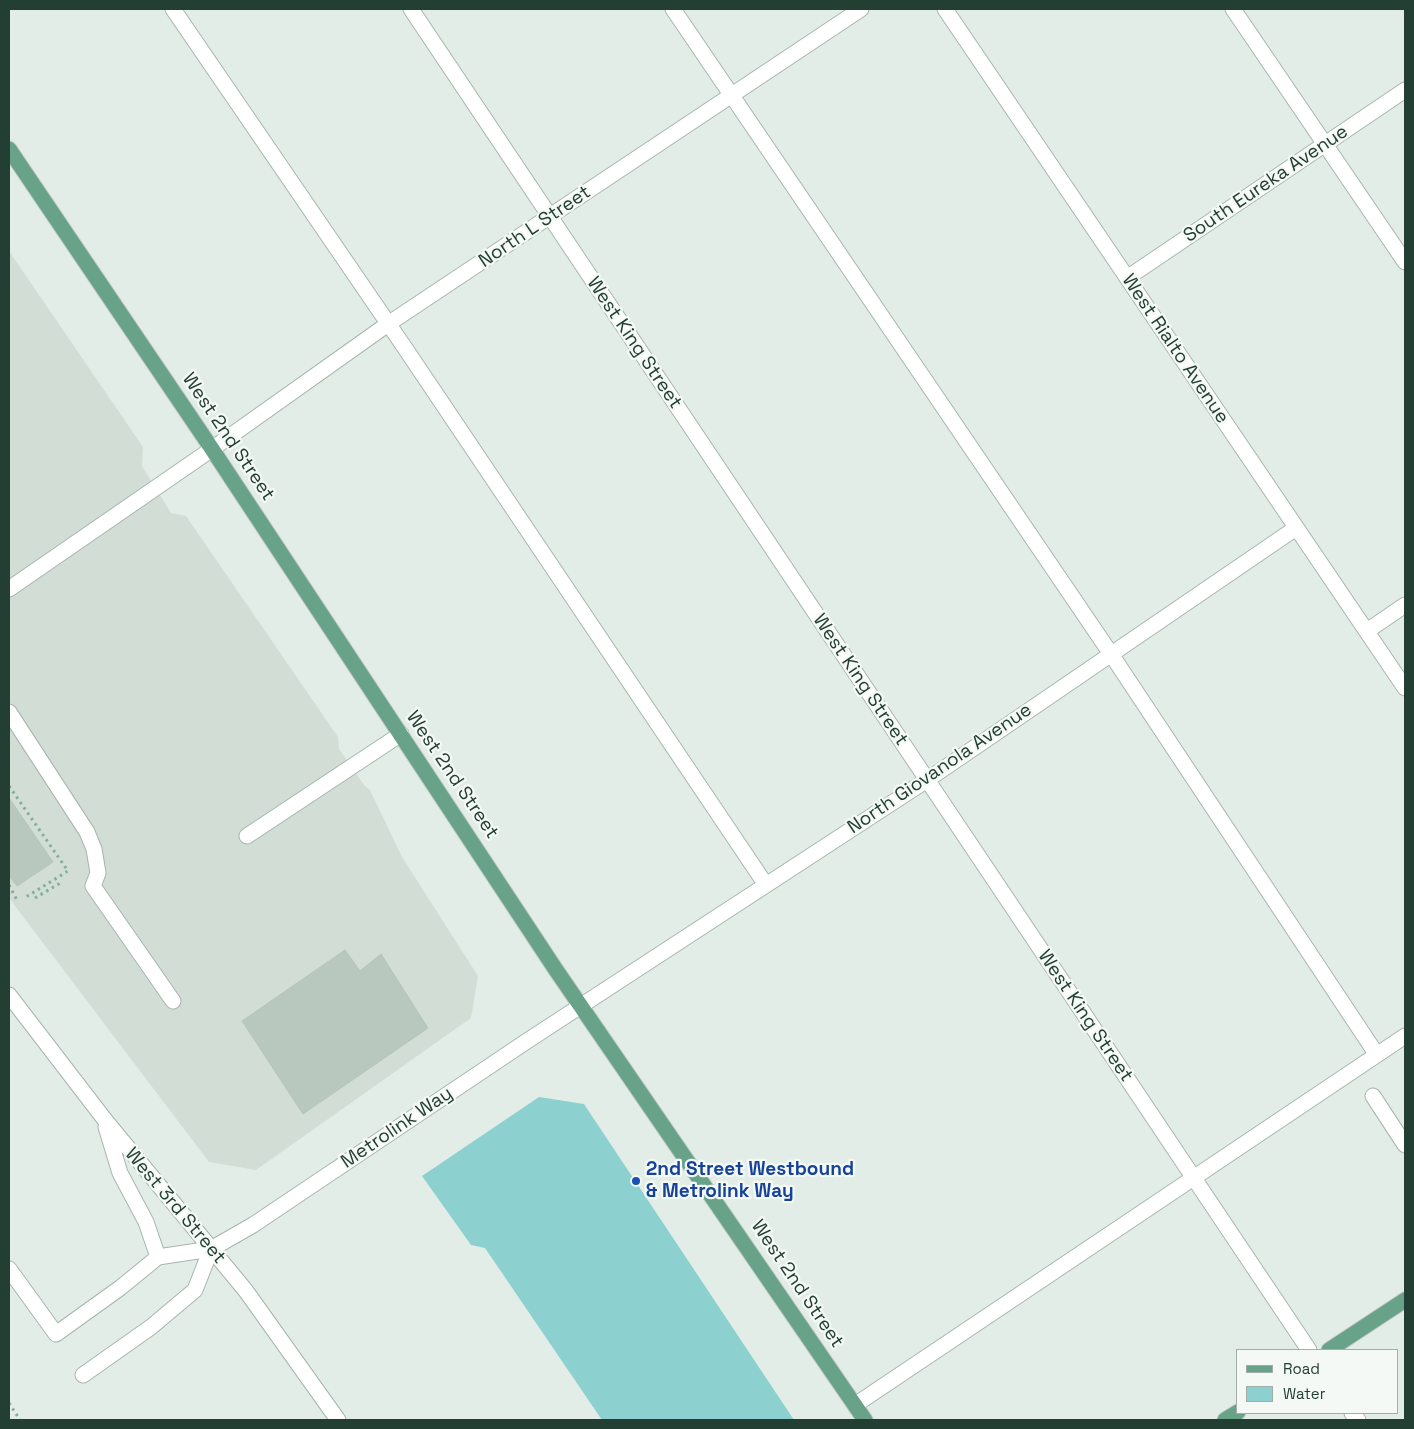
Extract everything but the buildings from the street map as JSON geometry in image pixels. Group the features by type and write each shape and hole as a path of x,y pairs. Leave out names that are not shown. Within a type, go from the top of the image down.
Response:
{"main road":[{"name":"West 2nd Street","path":"9,149 212,449 581,1006 866,1420"},
{"path":"1331,1349 1405,1300"},
{"path":"1225,1420 1236,1413"}],"street":[{"path":"172,9 388,324 766,885"},
{"name":"West King Street","path":"411,9 1308,1349"},
{"path":"672,9 1111,654 1377,1056"},
{"name":"North L Street","path":"9,589 212,449 388,324 550,218 731,94 861,9"},
{"name":"West Rialto Avenue","path":"945,9 1405,688"},
{"path":"1233,9 1405,262"},
{"name":"South Eureka Avenue","path":"1127,278 1405,90"},
{"name":"North Giovanola Avenue","path":"581,1006 927,780 1296,528"},
{"path":"1367,631 1405,605"},
{"path":"9,712 87,832 94,849 98,873 93,886 173,1001"},
{"path":"247,836 401,734"},
{"name":"West 3rd Street","path":"9,995 105,1120 246,1291 338,1420"},
{"name":"Metrolink Way","path":"158,1257 211,1249 262,1220 581,1006"},
{"path":"855,1405 1405,1036"},
{"path":"1373,1096 1405,1145"},
{"path":"9,1269 56,1334 120,1288 158,1257 146,1222 120,1173 105,1120"},
{"path":"83,1375 152,1326 196,1290 211,1249"}],"path":[{"path":"9,786 68,871 26,897"},
{"path":"35,898 62,882"},
{"path":"9,885 18,902"},
{"path":"9,1403 20,1420"}],"shaded area":[{"path":"9,251 143,447 142,466 171,513 186,516 338,737 339,749 364,785 370,790 402,857 478,976 471,1018 256,1170 209,1162 9,898"}],"water":[{"path":"539,1097 584,1104 794,1420 602,1420 485,1248 471,1245 422,1176"}],"place":[{"name":"2nd Street Westbound & Metrolink Way","path":"636,1181"}]}
